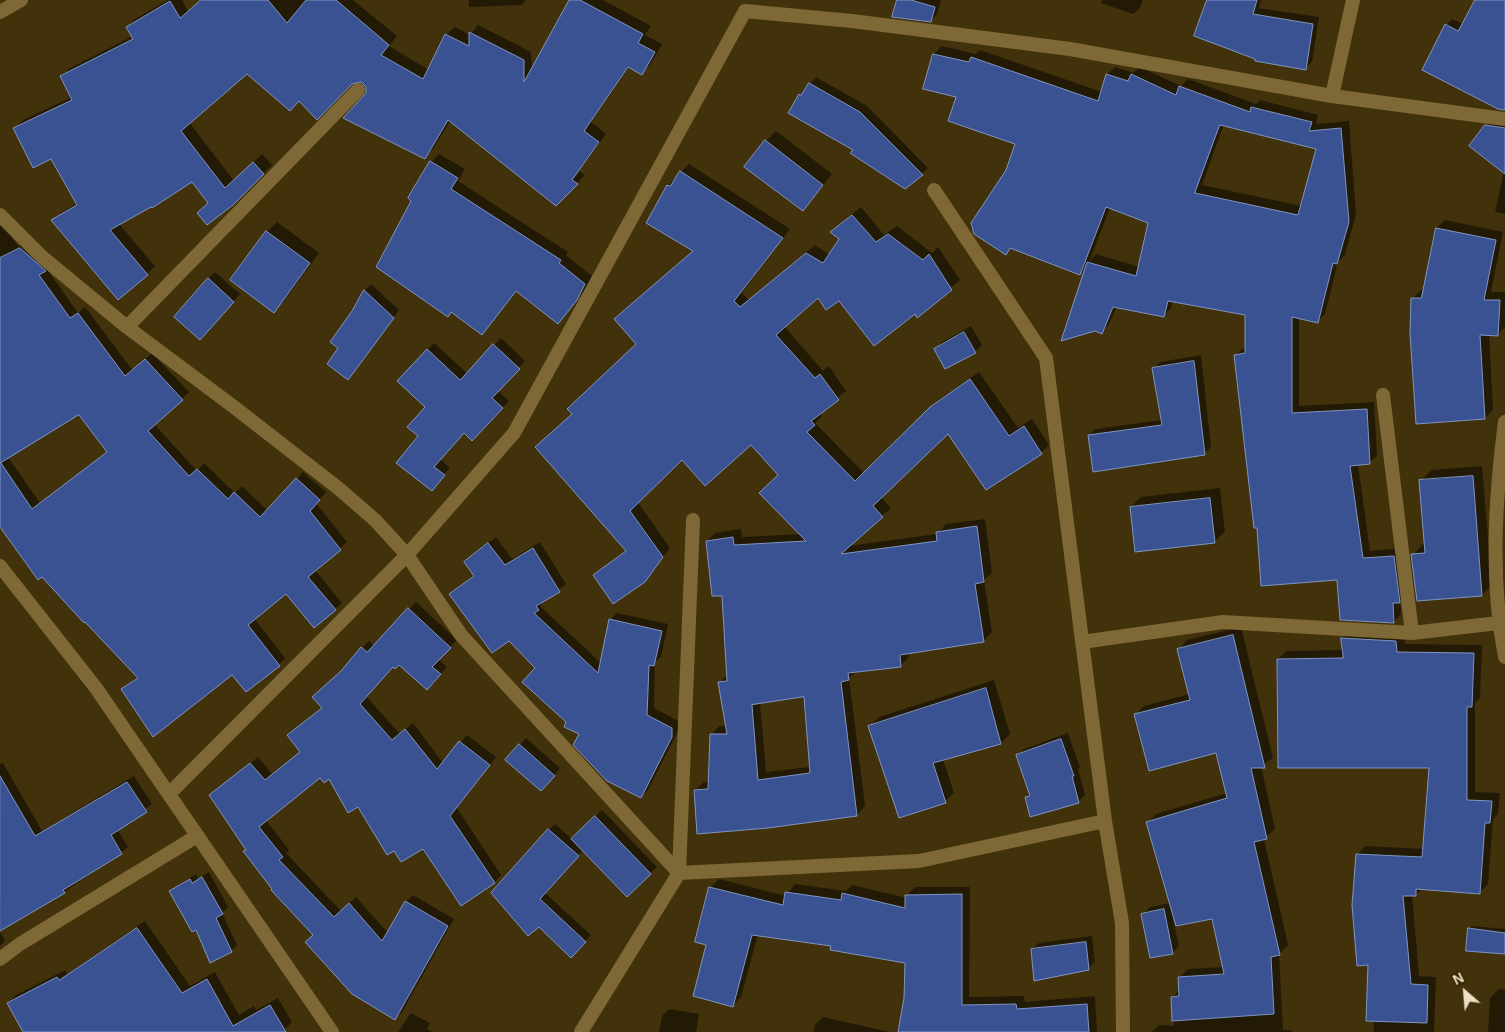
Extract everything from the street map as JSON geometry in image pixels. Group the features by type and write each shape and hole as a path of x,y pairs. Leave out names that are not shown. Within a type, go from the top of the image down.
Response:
{"street":[{"path":"0,12 21,0"},
{"path":"1332,96 1353,0"},
{"path":"169,794 407,555 514,433 747,5 852,21 1070,49 1332,96 1505,119"},
{"path":"127,327 358,90"},
{"path":"934,190 1046,358 1105,820 1122,923 1123,1032"},
{"path":"0,215 42,256 127,327 338,488 375,520 407,555 461,635 679,873"},
{"path":"1383,396 1412,633"},
{"path":"1505,422 1498,470 1500,563 1498,623 1505,657"},
{"path":"581,1032 679,873 693,520"},
{"path":"0,566 96,688 332,1032"},
{"path":"1082,642 1223,622 1412,633 1498,623"},
{"path":"679,873 919,862 1105,820"},
{"path":"0,959 20,944 198,836"}],"building":[{"path":"201,0 268,0 287,23 306,0 336,0 389,45 381,55 423,79 445,34 469,46 469,32 524,60 524,82 569,0 580,0 643,34 638,43 655,52 642,75 628,67 584,131 599,142 572,180 578,184 556,206 448,120 425,159 343,118 366,93 366,87 361,82 352,84 317,120 299,101 290,111 247,74 181,131 225,188 253,162 264,174 233,205 207,225 197,213 208,203 192,182 152,208 110,230 148,275 118,300 51,220 77,205 51,159 33,168 13,128 72,100 60,76 133,39 126,27 170,1 180,18"},
{"path":"897,0 911,0 935,7 931,22 892,17"},
{"path":"1207,0 1257,0 1253,14 1313,24 1306,70 1255,61 1255,59 1194,36"},
{"path":"1475,0 1505,0 1505,110 1498,109 1422,70 1445,24 1458,31"},
{"path":"933,54 969,62 971,57 1098,101 1106,74 1128,81 1131,74 1176,95 1179,86 1250,112 1251,107 1312,122 1309,131 1341,128 1349,222 1337,264 1333,263 1318,323 1292,317 1292,413 1367,409 1370,464 1350,466 1363,558 1394,556 1400,603 1393,603 1394,623 1340,620 1337,580 1261,586 1257,528 1254,528 1234,355 1245,353 1245,315 1168,301 1164,317 1113,307 1102,334 1095,331 1061,341 1087,262 1136,276 1148,223 1106,207 1080,275 1010,248 1006,255 974,234 971,223 1006,170 1015,144 948,121 956,97 923,89","holes":["1220,125 1316,149 1298,215 1195,193"]},
{"path":"809,83 860,112 923,175 905,189 850,153 853,150 788,113 799,94 801,95"},
{"path":"1485,125 1505,128 1505,174 1469,146"},
{"path":"765,140 823,185 803,211 744,167"},
{"path":"430,161 458,178 451,189 561,260 559,263 585,284 577,300 558,324 516,291 482,335 451,312 448,317 376,267 411,201 408,198"},
{"path":"680,171 783,238 734,301 740,307 806,253 823,263 839,239 830,232 852,215 876,242 888,234 923,260 929,254 952,290 917,318 915,314 874,346 839,301 826,310 818,298 776,335 815,378 820,374 839,400 811,421 815,425 807,432 855,481 930,407 970,379 1009,436 1024,426 1042,454 986,490 948,434 873,506 883,517 841,554 937,541 936,532 977,526 984,582 975,584 984,642 900,655 901,667 848,673 849,680 841,682 857,816 768,828 697,834 694,790 708,789 710,734 727,734 718,682 727,681 722,596 712,596 706,541 733,537 734,545 806,541 759,493 778,475 751,445 705,486 682,460 630,511 663,557 645,582 613,604 593,575 626,551 535,447 572,414 567,409 636,344 614,319 693,251 646,223 667,185 670,186","holes":["804,697 810,773 758,780 752,705"]},
{"path":"1436,228 1496,240 1484,300 1500,300 1498,336 1480,335 1485,419 1416,424 1410,333 1411,298 1421,298"},
{"path":"266,231 310,263 274,313 230,280"},
{"path":"20,248 46,271 39,275 70,318 78,313 125,376 145,359 183,400 148,431 189,476 197,469 228,499 234,492 260,517 296,478 320,500 310,511 341,550 308,577 336,610 314,628 286,594 248,625 280,666 246,692 232,675 153,737 121,689 138,678 42,577 38,580 0,527 0,258","holes":["79,415 107,452 32,509 1,463"]},
{"path":"208,278 234,302 200,340 174,317"},
{"path":"364,290 394,318 348,380 327,364 338,348 330,342"},
{"path":"964,332 976,353 945,369 934,349"},
{"path":"493,344 520,369 492,398 503,408 472,441 464,433 434,467 445,475 432,491 396,463 418,436 407,427 425,407 397,381 427,349 460,380"},
{"path":"1194,361 1205,455 1093,472 1088,435 1162,425 1152,368"},
{"path":"1473,476 1482,596 1417,601 1411,554 1425,553 1419,480"},
{"path":"1210,498 1215,543 1135,552 1130,507"},
{"path":"488,543 505,565 533,548 560,592 536,606 539,610 534,613 598,673 609,619 662,631 654,666 649,665 647,715 672,728 672,737 641,798 607,781 573,745 579,734 564,727 566,722 522,682 535,668 509,641 492,653 449,594 474,576 464,562"},
{"path":"408,608 451,648 432,667 441,674 427,690 399,665 395,669 393,667 360,704 392,740 405,729 437,769 459,741 490,765 450,816 495,883 461,906 423,849 401,862 394,851 387,855 358,807 348,813 329,779 324,783 320,778 259,827 283,857 279,860 334,917 349,903 382,941 405,901 448,926 395,1020 352,994 305,942 313,935 271,890 243,851 246,850 209,795 250,763 265,780 300,752 287,735 322,708 312,697 341,671 361,647 367,652"},
{"path":"1233,635 1265,768 1251,768 1267,839 1254,842 1280,955 1271,957 1274,1014 1172,1021 1171,997 1179,996 1178,977 1224,974 1212,919 1176,926 1146,822 1227,798 1216,753 1149,771 1134,714 1190,700 1177,649"},
{"path":"1341,638 1396,641 1397,652 1474,653 1472,707 1467,707 1467,800 1492,801 1490,823 1485,823 1480,894 1416,889 1416,896 1403,896 1411,984 1428,985 1427,1023 1366,1021 1368,965 1357,966 1352,905 1356,854 1422,857 1429,768 1278,768 1277,659 1343,658"},
{"path":"986,688 1001,744 933,763 946,803 899,818 868,726"},
{"path":"1061,739 1074,776 1072,776 1079,803 1030,817 1025,797 1030,796 1016,755"},
{"path":"519,744 555,776 541,791 505,760"},
{"path":"0,776 35,836 127,782 147,812 111,835 122,854 63,890 65,893 0,931"},
{"path":"595,816 651,874 627,897 571,839"},
{"path":"548,829 579,856 540,899 586,942 571,958 539,927 528,936 491,893"},
{"path":"202,877 223,914 216,918 232,952 210,963 196,930 192,932 169,891 190,879 192,883"},
{"path":"709,887 783,905 785,892 841,900 842,893 905,908 905,895 962,894 962,1005 1016,1004 1017,1009 1087,1004 1089,1032 898,1032 904,998 905,963 830,950 831,946 752,935 733,1007 693,996 706,945 695,942"},
{"path":"1164,909 1173,954 1150,958 1141,914"},
{"path":"137,928 182,993 207,979 233,1026 270,1005 286,1032 23,1032 7,1003 57,977 59,980"},
{"path":"1468,928 1505,933 1505,954 1466,951"},
{"path":"1086,942 1089,970 1034,981 1031,949"}]}
